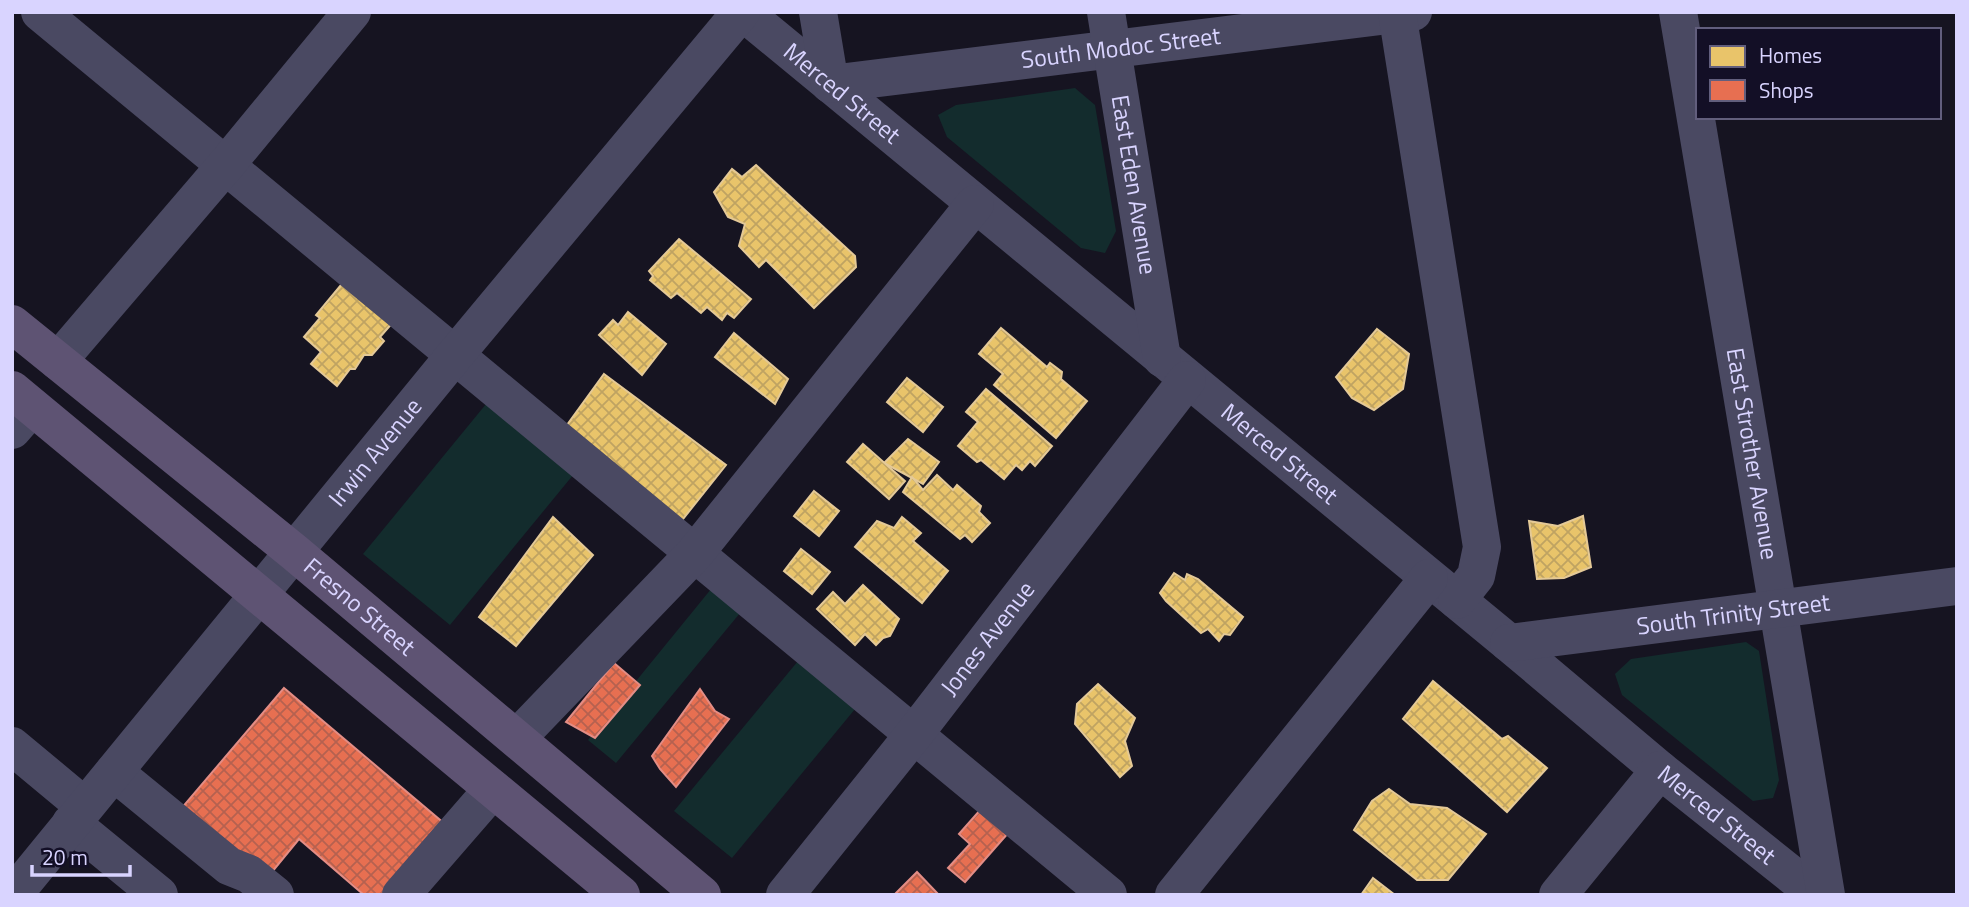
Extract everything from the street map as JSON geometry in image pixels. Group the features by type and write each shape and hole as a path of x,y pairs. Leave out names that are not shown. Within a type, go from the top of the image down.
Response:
{"main road":[{"name":"Fresno Street","path":"12,324 294,552 702,895"},
{"path":"19,409 258,596 621,895"}],"street":[{"path":"40,12 1108,895"},
{"path":"58,361 352,12"},
{"name":"Merced Street","path":"742,12 1510,643 1660,770 1817,895"},
{"name":"Irwin Avenue","path":"13,895 455,355 742,12"},
{"path":"818,12 830,84"},
{"name":"East Eden Avenue","path":"1106,12 1174,369"},
{"name":"East Strother Avenue","path":"1678,12 1826,895"},
{"path":"1174,895 1443,589 1476,576 1482,547 1402,13"},
{"name":"South Modoc Street","path":"830,84 1402,13"},
{"path":"517,738 695,553 975,204"},
{"name":"Jones Avenue","path":"785,895 915,733 1174,369"},
{"name":"South Trinity Street","path":"1510,643 1957,586"},
{"path":"12,746 77,815 159,895"},
{"path":"1558,895 1660,770"},
{"path":"114,772 229,866 248,874 275,895"},
{"path":"401,895 492,789"}],"green space":[{"path":"1075,88 1095,105 1116,231 1105,253 1081,248 947,137 938,115 956,105"},
{"path":"491,398 578,469 450,625 363,554"},
{"path":"716,583 745,607 616,763 588,740"},
{"path":"1746,642 1759,651 1779,780 1773,798 1753,801 1622,695 1615,674 1631,659"},
{"path":"803,655 860,703 732,858 674,811"}],"building: Homes":[{"path":"756,165 855,256 856,267 814,308 766,260 759,267 739,246 745,224 728,217 714,192 732,169 742,177"},
{"path":"679,239 751,299 734,318 727,313 722,320 707,307 701,313 677,293 671,298 650,280 653,276 649,271"},
{"path":"346,279 394,321 380,337 384,341 372,355 364,355 355,369 350,369 337,386 311,364 321,352 304,337 320,318 316,315"},
{"path":"628,312 666,344 642,375 599,335 613,320 618,325"},
{"path":"1001,328 1047,367 1050,363 1062,372 1061,379 1087,401 1056,438 994,385 1003,374 979,354"},
{"path":"1377,329 1409,354 1403,389 1374,410 1352,398 1336,377"},
{"path":"734,333 788,379 775,404 715,357"},
{"path":"604,374 726,465 679,524 564,429"},
{"path":"907,378 943,407 923,432 887,402"},
{"path":"986,389 1052,446 1035,466 1030,461 1022,470 1016,465 1004,479 958,446 978,422 966,412"},
{"path":"908,439 939,462 923,484 884,463"},
{"path":"863,444 905,481 889,499 847,462"},
{"path":"937,475 953,490 957,485 981,506 979,512 990,523 972,542 965,535 960,539 903,492 912,477 923,490"},
{"path":"814,491 839,511 819,536 794,516"},
{"path":"1583,516 1591,567 1564,578 1537,579 1529,521 1558,526"},
{"path":"553,517 593,555 516,646 479,617"},
{"path":"902,517 921,533 913,541 948,571 922,603 855,547 877,521 894,528"},
{"path":"801,549 830,572 812,594 784,571"},
{"path":"1174,573 1185,580 1187,574 1198,579 1243,617 1230,635 1224,634 1219,641 1208,629 1201,633 1166,601 1160,593"},
{"path":"863,585 899,619 890,636 883,638 876,645 865,634 855,645 817,609 833,592 845,604"},
{"path":"1433,681 1502,739 1508,736 1547,768 1507,812 1403,719"},
{"path":"1098,684 1135,718 1125,741 1132,766 1120,777 1075,724 1077,704"},
{"path":"1389,789 1410,804 1447,808 1486,834 1448,880 1417,880 1354,830 1372,801"},
{"path":"1373,878 1395,895 1361,895"}],"building: Shops":[{"path":"614,663 640,685 595,738 566,722"},
{"path":"284,688 446,825 389,895 364,895 299,839 267,878 180,810"},
{"path":"700,689 715,711 729,719 676,787 652,756"},
{"path":"982,808 1009,832 965,882 948,868 970,844 959,834"},
{"path":"917,872 939,895 894,895"}]}
